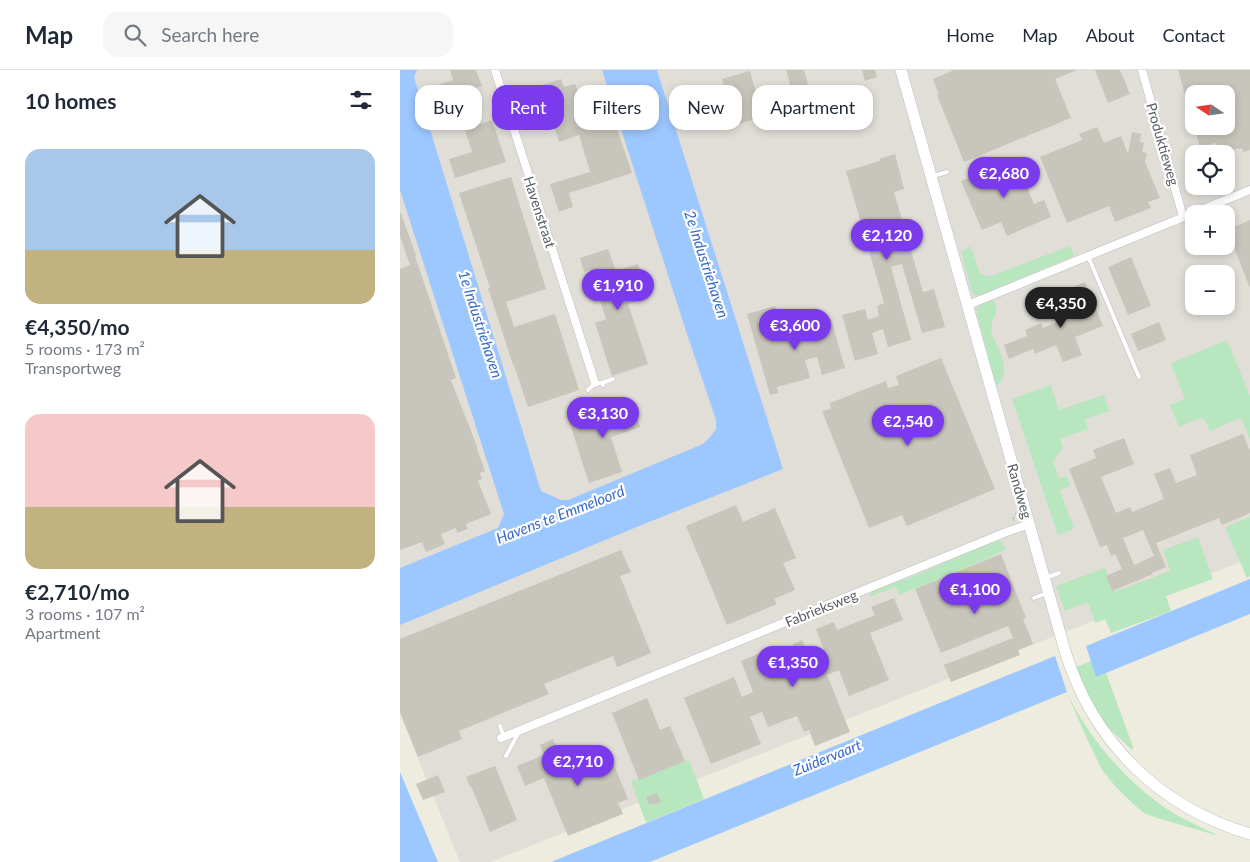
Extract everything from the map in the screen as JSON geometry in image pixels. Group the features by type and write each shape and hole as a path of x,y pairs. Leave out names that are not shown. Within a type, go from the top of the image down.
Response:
{"street":[{"name":"Havenstraat","path":"495,70 600,384"},
{"name":"Randweg","path":"901,70 1067,656 1077,684 1099,724 1117,748 1142,774 1190,810 1220,824 1250,834"},
{"name":"Produktieweg","path":"1142,70 1183,217"},
{"path":"968,305 1250,190"},
{"name":"Fabrieksweg","path":"502,737 723,643 1030,524"}],"lane":[{"path":"931,177 947,172"},
{"path":"1088,256 1139,377"},
{"path":"588,390 613,379"},
{"path":"1045,578 1059,573"},
{"path":"1034,598 1049,593"},
{"path":"500,726 502,737"},
{"path":"506,756 520,730"}],"path":[{"path":"1015,525 1014,518 1017,510"}],"shaded area":[{"path":"400,70 1250,70 1250,558 490,862 460,862 400,714"}],"green space":[{"path":"971,246 980,274 991,276 1070,246 1074,256 981,295 974,295 961,252"},
{"path":"993,299 996,312 991,330 1004,365 1001,382 996,387 976,309 979,305"},
{"path":"1227,340 1250,396 1250,439 1241,418 1210,431 1203,417 1179,427 1170,405 1185,399 1171,363"},
{"path":"1051,385 1059,410 1104,395 1109,411 1085,419 1088,429 1060,439 1063,448 1053,461 1059,478 1067,476 1070,486 1060,490 1074,529 1058,535 1012,399"},
{"path":"1250,517 1250,576 1247,578 1225,527"},
{"path":"1198,537 1213,579 1166,596 1171,611 1111,633 1105,619 1095,623 1088,602 1065,611 1056,586 1105,568 1114,592 1170,571 1163,550"},
{"path":"997,540 1002,542 1006,549 984,560 899,595 896,587 869,597 872,591 917,575"},
{"path":"1091,661 1096,676 1106,673 1133,747 1132,750 1102,722 1085,694 1076,667"},
{"path":"1067,693 1086,726 1121,770 1164,807 1219,836 1144,813 1131,802 1102,770"},
{"path":"689,760 704,799 646,823 631,781"}],"water":[{"path":"400,70 417,70 414,77 416,85 415,130 430,130 541,491 561,500 568,500 703,444 716,429 716,420 621,130 659,130 659,85 607,85 602,70 657,70 669,108 669,130 676,130 783,469 400,625 400,568 498,528 504,514 400,190"},
{"path":"1250,579 1250,614 1096,677 1086,646"},
{"name":"Zuidervaart","path":"1055,656 1067,692 650,862 551,862"},
{"path":"400,772 438,862 400,862"}],"building":[{"path":"450,70 476,70 482,85 438,85 453,80"},
{"path":"786,70 804,70 808,85 790,85"},
{"path":"862,70 875,70 877,77 865,81"},
{"path":"954,70 1077,70 1055,79 1071,118 964,162 937,95 939,95 933,79"},
{"path":"1095,70 1120,70 1130,94 1108,103"},
{"path":"1178,70 1250,70 1250,150 1243,152 1242,148 1235,149 1235,145 1217,145 1216,143 1199,145 1197,135 1235,135 1235,85 1185,85 1185,95"},
{"path":"750,71 754,85 752,85 752,120 742,123 742,85 724,85 722,79"},
{"path":"561,79 563,85 543,85"},
{"path":"575,84 574,130 618,130 632,173 569,193 573,207 559,212 550,184 590,172 579,135 559,142 555,130 564,130 564,87"},
{"path":"492,120 492,130 495,130 506,162 455,178 449,159 472,152 465,130 482,130 482,123"},
{"path":"1097,127 1104,143 1121,136 1128,154 1132,132 1141,134 1140,142 1144,143 1142,152 1147,153 1145,162 1160,198 1148,202 1151,208 1115,222 1109,206 1067,223 1040,157 1082,140 1079,134"},
{"path":"895,154 904,189 894,192 923,292 934,289 945,327 922,333 902,264 891,267 911,340 888,347 883,329 872,333 878,354 855,361 842,315 865,309 868,320 879,316 877,306 884,303 846,171 880,161 879,159"},
{"path":"1015,159 1034,204 1044,200 1051,217 1007,236 1001,222 982,230 961,181"},
{"path":"511,177 546,289 506,302 514,327 555,314 579,390 528,407 488,288 490,288 459,193"},
{"path":"400,213 456,378 451,380 485,471 480,473 482,479 478,481 491,514 466,524 468,529 457,533 456,528 441,534 445,544 426,552 422,542 400,550 400,269 410,265 400,236"},
{"path":"1250,220 1250,288 1235,250 1235,227"},
{"path":"608,249 616,271 638,264 649,298 628,304 648,364 612,376 595,323 606,319 590,270 584,272 580,258"},
{"path":"1131,257 1151,306 1128,315 1108,267"},
{"path":"1085,282 1103,326 1075,337 1082,355 1063,362 1056,345 1035,354 1033,349 1009,359 1004,345 1027,336 1025,330 1041,323 1043,328 1078,313 1068,289"},
{"path":"1050,289 1055,302 1042,307 1036,304 1037,295"},
{"path":"775,306 778,314 758,320 763,338 796,329 809,332 808,325 831,319 845,368 822,375 817,357 805,360 810,378 777,387 778,393 770,395 747,314"},
{"path":"1159,322 1166,340 1138,351 1131,334"},
{"path":"941,358 995,489 907,526 902,515 869,528 822,411 831,409 830,403 886,381 888,388 899,385 896,376"},
{"path":"632,400 640,427 611,437 622,472 589,483 569,421"},
{"path":"1243,434 1250,451 1250,513 1222,525 1219,518 1156,543 1166,567 1112,591 1106,576 1122,569 1115,554 1111,556 1107,545 1100,547 1069,469 1096,458 1093,450 1124,438 1134,464 1101,477 1116,513 1130,507 1132,512 1164,499 1154,474 1170,468 1176,483 1197,475 1190,455","holes":["1143,530 1154,556 1134,565 1123,538"]},
{"path":"736,505 743,522 775,508 796,558 783,563 795,590 774,599 777,604 727,625 686,526"},
{"path":"621,550 631,572 620,576 651,653 617,667 613,656 544,684 549,694 459,731 462,739 418,757 400,712 400,639"},
{"path":"1001,554 1026,618 1023,619 1033,644 1018,650 1020,655 951,682 944,665 1013,638 1008,626 941,653 915,589"},
{"path":"894,598 903,620 870,633 889,680 849,696 839,670 827,675 850,732 815,746 809,730 804,732 797,716 768,727 762,712 750,717 761,744 711,764 684,698 734,677 742,697 753,692 741,661 775,647 784,667 800,660 793,644 802,640 809,656 824,650 816,629 834,622 837,630 875,615 871,607"},
{"path":"647,698 660,730 670,726 685,761 639,780 612,713"},
{"path":"553,739 564,766 608,751 628,799 618,803 623,814 568,836 544,778 525,786 517,766 544,755 540,745"},
{"path":"495,766 517,820 490,832 466,777"},
{"path":"438,775 445,792 423,800 416,784"},
{"path":"657,793 661,802 649,805 646,797"}],"water label":[{"name":"2e Industriehaven","path":"707,264"},
{"name":"1e Industriehaven","path":"481,324"},
{"name":"Havens te Emmeloord","path":"560,514"}]}
